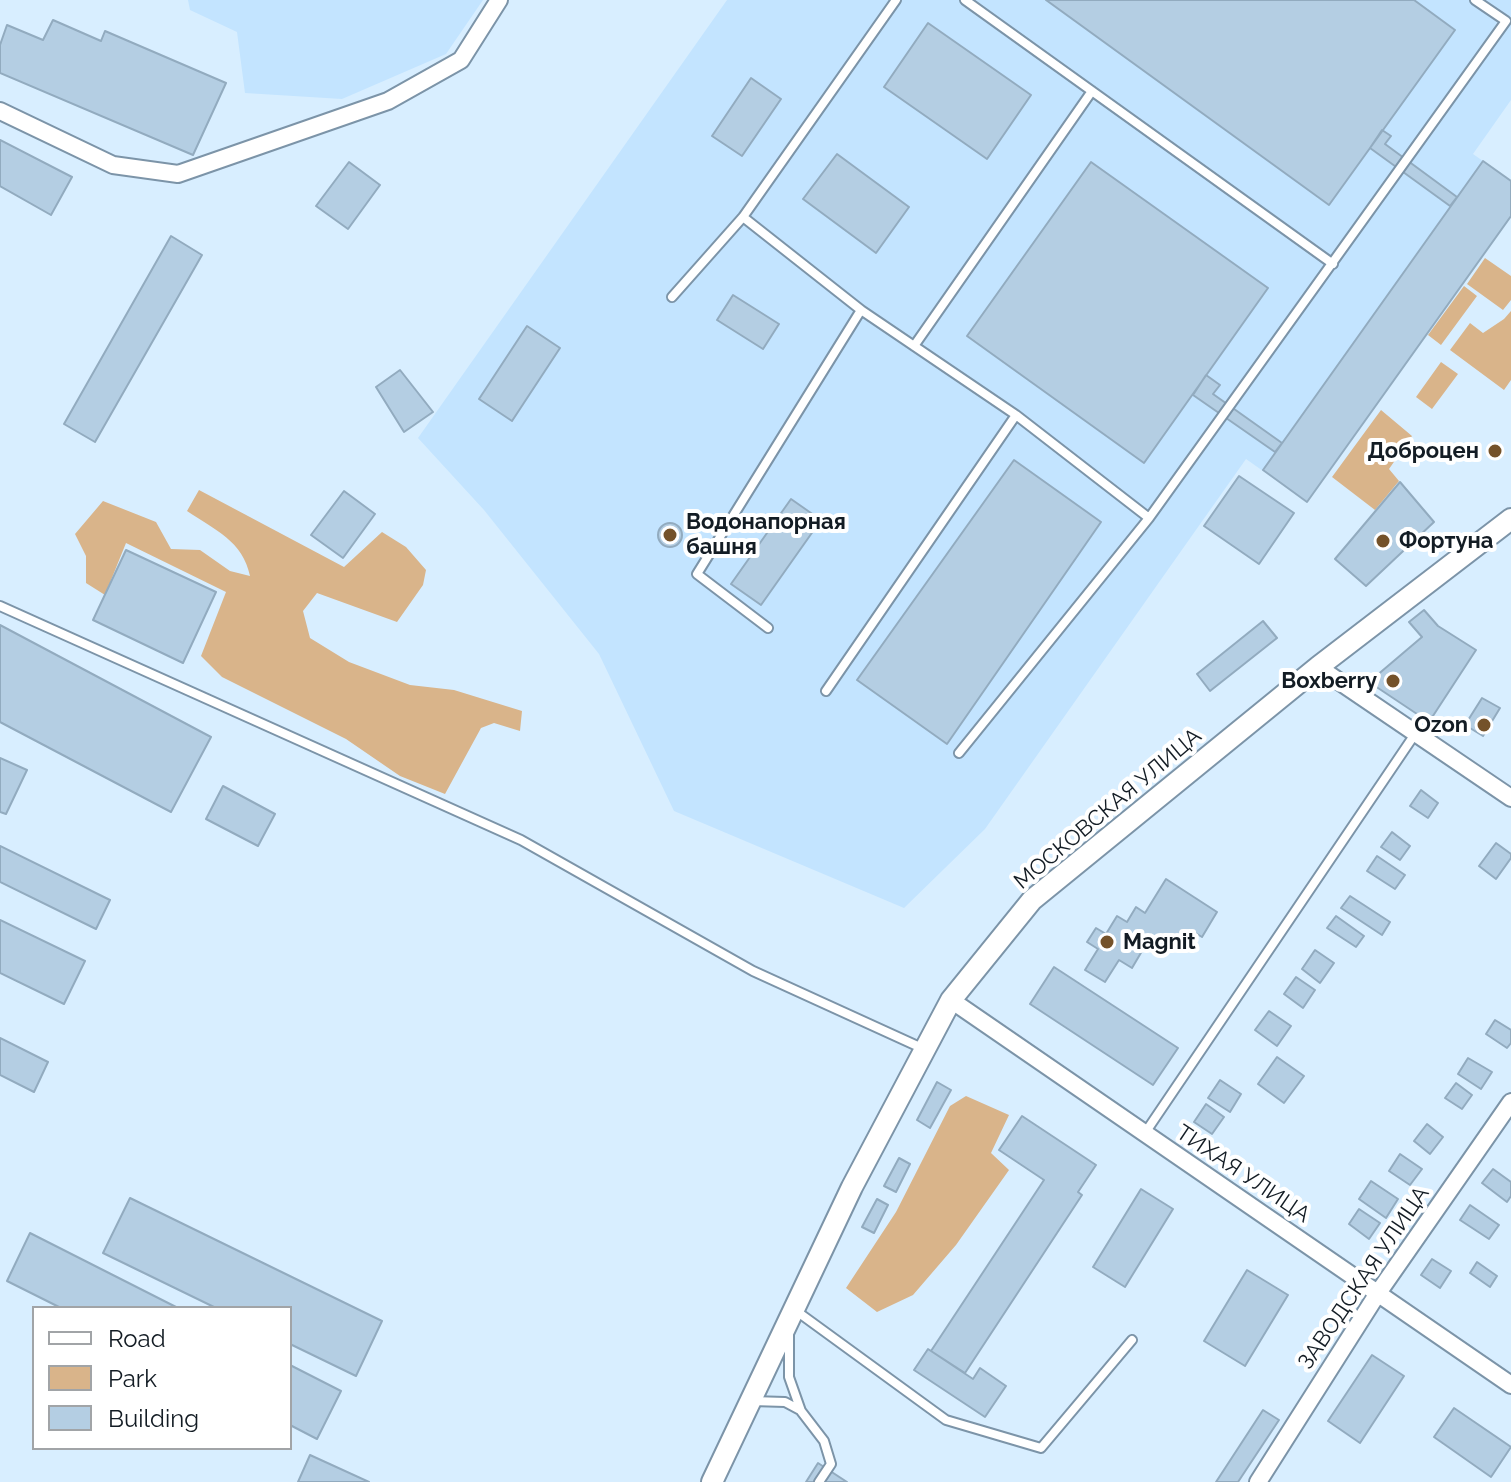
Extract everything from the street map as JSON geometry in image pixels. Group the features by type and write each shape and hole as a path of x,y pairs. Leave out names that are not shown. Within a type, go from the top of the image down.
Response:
{"street":[{"path":"0,111 113,165 178,174 388,101 461,60 499,0"},
{"name":"МОСКОВСКАЯ УЛИЦА","path":"712,1482 852,1187 951,1000 1032,900 1318,667 1511,519"},
{"path":"1318,667 1511,798"},
{"name":"ТИХАЯ УЛИЦА","path":"951,1000 1511,1385"},
{"name":"ЗАВОДСКАЯ УЛИЦА","path":"1258,1482 1378,1293 1511,1102"}],"lane":[{"path":"672,297 743,217 896,0"},
{"path":"965,0 1333,264"},
{"path":"959,753 1149,518 1508,17 1475,0"},
{"path":"914,346 1092,91"},
{"path":"743,217 861,310 1016,415 1149,518"},
{"path":"768,628 697,574 861,310"},
{"path":"826,691 1016,415"},
{"path":"0,606 521,840 753,971 925,1049"},
{"path":"1145,1133 1416,733"},
{"path":"791,1316 946,1420 1041,1448 1132,1340"},
{"path":"791,1316 789,1377 801,1411 824,1441 831,1464 819,1482"},
{"path":"750,1402 785,1402 801,1411"}],"shaded area":[{"path":"188,0 483,0 446,54 342,99 245,93 237,32 190,10"},
{"path":"727,0 1511,0 1511,100 1473,154 1483,161 1406,268 1451,300 1307,502 1246,459 985,829 904,908 674,811 599,654 484,510 418,438"}],"green space":[{"path":"1485,258 1511,276 1511,300 1503,310 1467,284"},
{"path":"1464,286 1477,296 1441,345 1428,335"},
{"path":"1511,311 1511,380 1504,390 1450,350 1470,323 1483,333"},
{"path":"1441,362 1458,374 1432,409 1416,397"},
{"path":"1381,410 1412,436 1389,469 1399,481 1375,510 1332,477"},
{"path":"199,490 344,567 382,532 406,547 426,570 423,585 397,622 317,593 303,611 310,638 349,662 410,685 454,690 522,711 520,731 494,723 481,728 445,794 400,776 346,739 222,677 201,656 226,592 126,543 105,595 86,583 86,556 75,534 103,501 156,522 171,549 200,550 230,571 250,576 234,545 187,511"},
{"path":"966,1096 1009,1115 991,1153 1009,1170 956,1245 913,1295 877,1312 846,1288 896,1212 950,1106"}],"building":[{"path":"1046,0 1414,0 1455,30 1329,205"},
{"path":"53,20 101,41 105,31 226,83 193,155 0,73 0,45 7,25 43,40"},
{"path":"928,23 1031,95 987,159 884,87"},
{"path":"751,78 781,99 742,156 712,136"},
{"path":"1382,130 1391,136 1385,144 1457,197 1450,206 1370,148"},
{"path":"0,140 72,177 51,215 0,186"},
{"path":"837,154 909,207 876,253 803,199"},
{"path":"1483,161 1511,181 1511,216 1307,502 1263,470"},
{"path":"349,162 380,185 348,229 316,206"},
{"path":"1091,162 1268,288 1144,463 967,336"},
{"path":"171,236 202,255 95,442 64,424"},
{"path":"733,295 779,324 763,349 717,320"},
{"path":"527,326 560,348 512,421 479,399"},
{"path":"400,370 433,412 404,432 376,387"},
{"path":"1206,375 1220,385 1213,394 1282,443 1275,452 1193,395"},
{"path":"1014,460 1101,522 947,744 857,680"},
{"path":"1239,476 1294,513 1259,564 1204,526"},
{"name":"Фортуна","path":"1400,482 1434,522 1366,586 1335,559"},
{"path":"344,491 375,514 343,558 311,535"},
{"path":"791,499 821,520 761,605 731,584"},
{"name":"Водонапорная башня","path":"670,523 679,526 682,535 679,544 670,547 661,544 658,535 661,526"},
{"path":"126,550 216,592 183,663 93,620"},
{"path":"1424,610 1438,626 1476,650 1429,722 1369,682 1422,637 1409,622"},
{"path":"1263,621 1277,638 1210,691 1197,674"},
{"path":"0,625 211,737 171,812 0,722"},
{"path":"1482,698 1500,708 1483,736 1465,725"},
{"path":"0,758 27,770 6,814 0,812"},
{"path":"223,786 275,814 258,846 206,819"},
{"path":"1421,790 1438,803 1428,818 1410,806"},
{"path":"1392,832 1410,846 1400,860 1381,847"},
{"path":"1496,843 1511,854 1511,858 1496,879 1479,866"},
{"path":"0,846 110,900 96,929 0,882"},
{"path":"1377,856 1405,875 1395,889 1367,871"},
{"path":"1166,879 1217,912 1202,937 1192,931 1181,948 1167,940 1157,954 1145,946 1132,968 1119,960 1105,982 1085,970 1098,949 1087,942 1096,928 1106,934 1117,916 1127,922 1136,907 1145,913"},
{"path":"1350,896 1390,922 1382,935 1341,908"},
{"path":"1336,916 1364,936 1356,947 1327,928"},
{"path":"0,920 85,961 64,1004 0,973"},
{"path":"1315,950 1334,963 1320,983 1302,969"},
{"path":"1054,967 1178,1048 1153,1085 1030,1004"},
{"path":"1296,977 1315,990 1303,1008 1284,994"},
{"path":"1269,1011 1291,1026 1277,1046 1255,1030"},
{"path":"1495,1020 1511,1030 1511,1043 1507,1048 1486,1034"},
{"path":"0,1038 48,1062 34,1092 0,1075"},
{"path":"1277,1057 1304,1076 1284,1103 1258,1084"},
{"path":"1468,1058 1492,1072 1481,1089 1458,1074"},
{"path":"1220,1080 1241,1094 1230,1112 1208,1098"},
{"path":"937,1082 951,1090 930,1128 917,1120"},
{"path":"1456,1083 1472,1095 1462,1109 1445,1098"},
{"path":"1206,1104 1224,1117 1212,1134 1194,1122"},
{"path":"1022,1116 1096,1165 1078,1192 1082,1195 965,1373 931,1351 1044,1180 999,1150"},
{"path":"1427,1124 1443,1137 1430,1154 1414,1141"},
{"path":"1400,1154 1422,1169 1410,1185 1389,1171"},
{"path":"899,1158 910,1164 896,1192 884,1186"},
{"path":"1493,1169 1511,1182 1511,1196 1507,1202 1482,1183"},
{"path":"1371,1181 1398,1199 1386,1218 1359,1199"},
{"path":"1141,1189 1173,1209 1125,1287 1093,1267"},
{"path":"130,1198 382,1321 356,1376 292,1345 292,1306 212,1306 103,1253"},
{"path":"877,1199 888,1205 874,1233 862,1227"},
{"path":"1470,1205 1499,1225 1489,1239 1460,1220"},
{"path":"1359,1209 1380,1223 1369,1239 1349,1224"},
{"path":"30,1233 174,1306 57,1306 7,1281"},
{"path":"1432,1259 1451,1271 1440,1288 1421,1275"},
{"path":"1477,1262 1497,1276 1490,1287 1470,1273"},
{"path":"1247,1270 1288,1295 1245,1366 1204,1341"},
{"path":"928,1349 973,1379 980,1368 1006,1386 985,1417 914,1370"},
{"path":"1372,1355 1404,1376 1360,1443 1328,1421"},
{"path":"292,1366 341,1391 317,1439 292,1426"},
{"path":"1454,1408 1511,1447 1491,1477 1434,1437"},
{"path":"1263,1410 1279,1420 1238,1482 1216,1482"},
{"path":"310,1455 369,1482 298,1482"},
{"path":"818,1463 847,1482 806,1482"}],"place":[{"name":"Доброцен","path":"1495,451"},
{"name":"Водонапорная башня","path":"670,535"},
{"name":"Фортуна","path":"1383,541"},
{"name":"Boxberry","path":"1393,681"},
{"name":"Ozon","path":"1484,725"},
{"name":"Magnit","path":"1107,942"}]}
